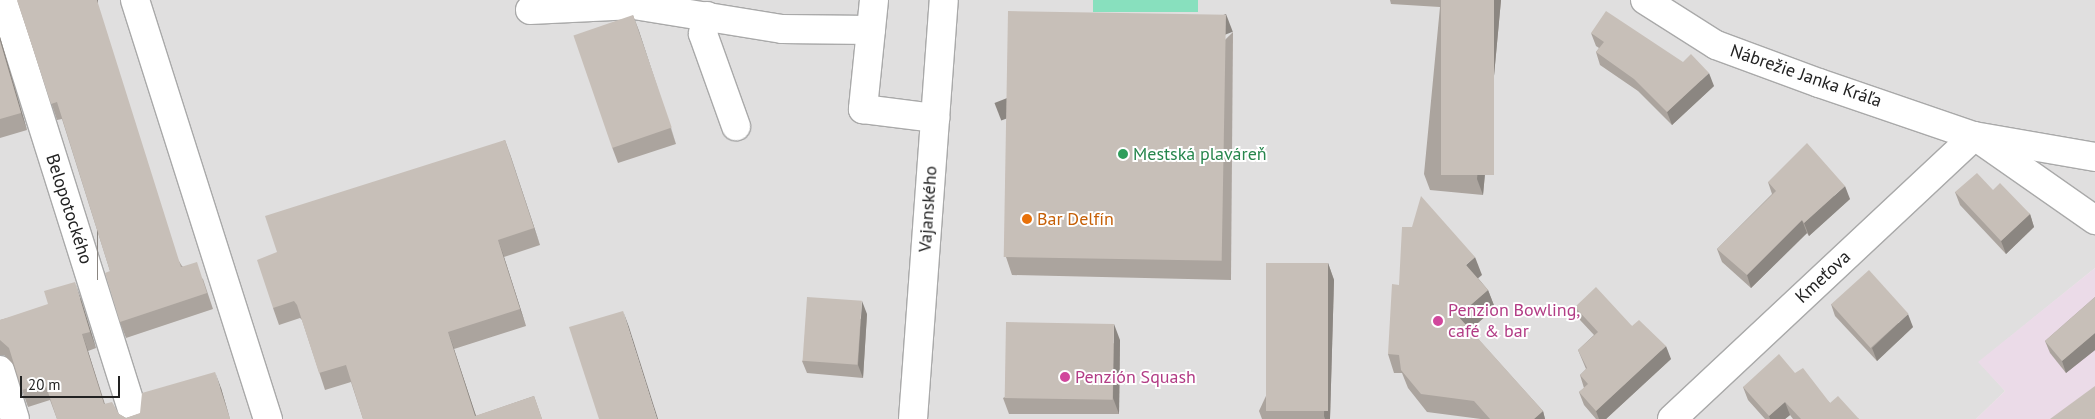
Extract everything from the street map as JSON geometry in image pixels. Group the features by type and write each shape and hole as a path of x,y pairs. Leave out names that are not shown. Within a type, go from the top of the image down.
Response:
{"street":[{"name":"Belopotockého","path":"3,0 135,419"},
{"path":"135,0 268,419"},
{"path":"874,0 863,109 935,118"},
{"name":"Vajanského","path":"912,419 944,0"},
{"name":"Nábrežie Janka Kráľa","path":"1644,0 1716,45 1974,136 2095,157"},
{"path":"530,10 634,5 782,29 871,30"},
{"path":"707,16 703,34 736,126"},
{"name":"Nábrežie Janka Kráľa","path":"1974,136 2095,220"},
{"name":"Kmeťova","path":"1672,419 1974,136"},
{"path":"0,370 15,419"}],"shaded area":[{"path":"0,0 2095,0 2095,268 1979,362 2005,391 1976,419 0,419"},
{"path":"2095,268 2095,419 1976,419 2005,391 1978,362"}],"green space":[{"path":"1093,0 1198,0 1198,12 1093,12"}],"building":[{"path":"17,0 97,0 181,267 197,262 207,293 120,322 105,273 110,271 57,102 51,104"},
{"path":"1441,0 1494,0 1494,175 1441,175"},
{"name":"Mestská plaváreň","path":"1008,11 1226,15 1222,261 1004,257"},
{"path":"1606,11 1683,62 1691,54 1709,73 1667,112 1634,79 1596,52 1604,42 1591,33"},
{"path":"633,15 672,128 612,148 573,36"},
{"path":"0,41 21,113 0,119"},
{"path":"505,140 534,228 498,240 520,309 448,332 475,416 534,396 542,419 363,419 346,365 319,373 297,305 294,301 273,308 257,260 277,252 265,216"},
{"path":"1807,143 1845,186 1804,223 1802,220 1747,275 1717,249 1776,191 1768,182"},
{"path":"1977,173 1993,190 2000,183 2030,214 2001,241 1955,192"},
{"name":"Penzion Bowling, café & bar","path":"1421,196 1475,257 1466,265 1488,290 1458,316 1543,411 1534,419 1490,419 1474,401 1421,394 1401,370 1399,355 1388,354 1392,284 1399,285 1402,227 1412,227"},
{"path":"1266,263 1328,263 1328,411 1266,411"},
{"path":"1869,270 1908,314 1871,348 1831,304"},
{"path":"75,282 90,332 82,334 104,404 112,402 119,414 126,418 140,413 142,393 215,372 230,419 57,419 45,383 22,390 9,348 0,340 0,320 48,304 44,291"},
{"path":"1596,287 1632,326 1639,320 1666,346 1596,411 1579,392 1588,384 1580,375 1587,368 1578,350 1598,332 1575,307"},
{"path":"807,297 862,301 857,365 803,361"},
{"path":"2095,297 2095,333 2062,361 2045,341"},
{"path":"623,311 657,419 599,419 569,327"},
{"name":"Penzión Squash","path":"1006,322 1114,324 1113,400 1005,398"},
{"path":"1779,354 1795,373 1803,368 1830,403 1838,396 1859,419 1801,419 1785,402 1769,416 1743,387"},
{"path":"2095,386 2095,419 2050,419"}],"place":[{"name":"Mestská plaváreň","path":"1123,154"},
{"name":"Bar Delfín","path":"1027,219"},
{"name":"Penzion Bowling, café & bar","path":"1438,321"},
{"name":"Penzión Squash","path":"1065,377"}]}
